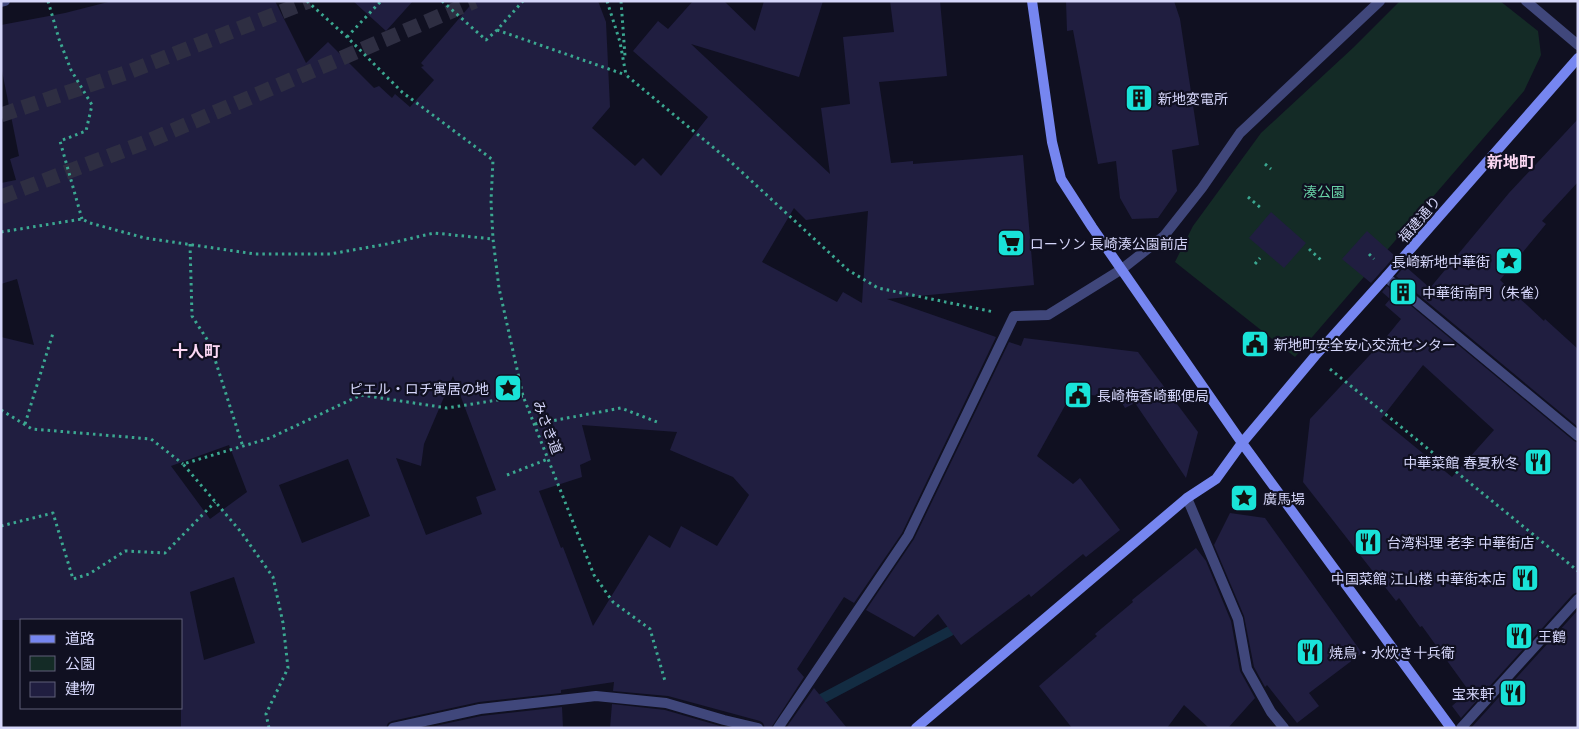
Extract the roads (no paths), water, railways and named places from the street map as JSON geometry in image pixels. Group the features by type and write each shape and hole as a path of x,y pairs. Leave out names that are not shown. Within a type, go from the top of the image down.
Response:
{"street":[{"path":"1032,1 1052,142 1061,179 1092,227 1242,443 1452,728"},
{"path":"778,728 908,536 1014,316 1048,315 1122,269 1164,236 1202,188 1240,133 1380,1"},
{"path":"1526,1 1578,45"},
{"name":"福建通り","path":"916,728 1187,498 1216,479 1242,443 1315,356 1578,58"},
{"path":"1386,277 1578,436"},
{"path":"1187,498 1238,619 1247,669 1271,712 1284,728"},
{"path":"1461,728 1578,599"},
{"path":"393,728 480,709 596,696 666,703 758,728"}],"waterway":[{"path":"812,704 950,631"}],"tunnel":[{"path":"1,115 131,71 309,1"},
{"path":"1,197 146,142 475,1"}],"place":[{"name":"新地変電所","path":"1139,98"},
{"name":"ローソン 長崎湊公園前店","path":"1011,243"},
{"name":"長崎新地中華街","path":"1509,261"},
{"name":"中華街南門（朱雀）","path":"1403,292"},
{"name":"新地町安全安心交流センター","path":"1255,344"},
{"name":"ピエル・ロチ寓居の地","path":"508,388"},
{"name":"長崎梅香崎郵便局","path":"1078,395"},
{"name":"中華菜館 春夏秋冬","path":"1538,462"},
{"name":"廣馬場","path":"1244,498"},
{"name":"台湾料理 老李 中華街店","path":"1368,542"},
{"name":"中国菜館 江山楼 中華街本店","path":"1525,578"},
{"name":"王鶴","path":"1519,636"},
{"name":"焼鳥・水炊き十兵衛","path":"1310,652"},
{"name":"宝来軒","path":"1513,693"}],"district":[{"name":"新地町","path":"1511,162"},
{"name":"十人町","path":"196,351"}],"park label":[{"name":"湊公園","path":"1324,191"}]}
